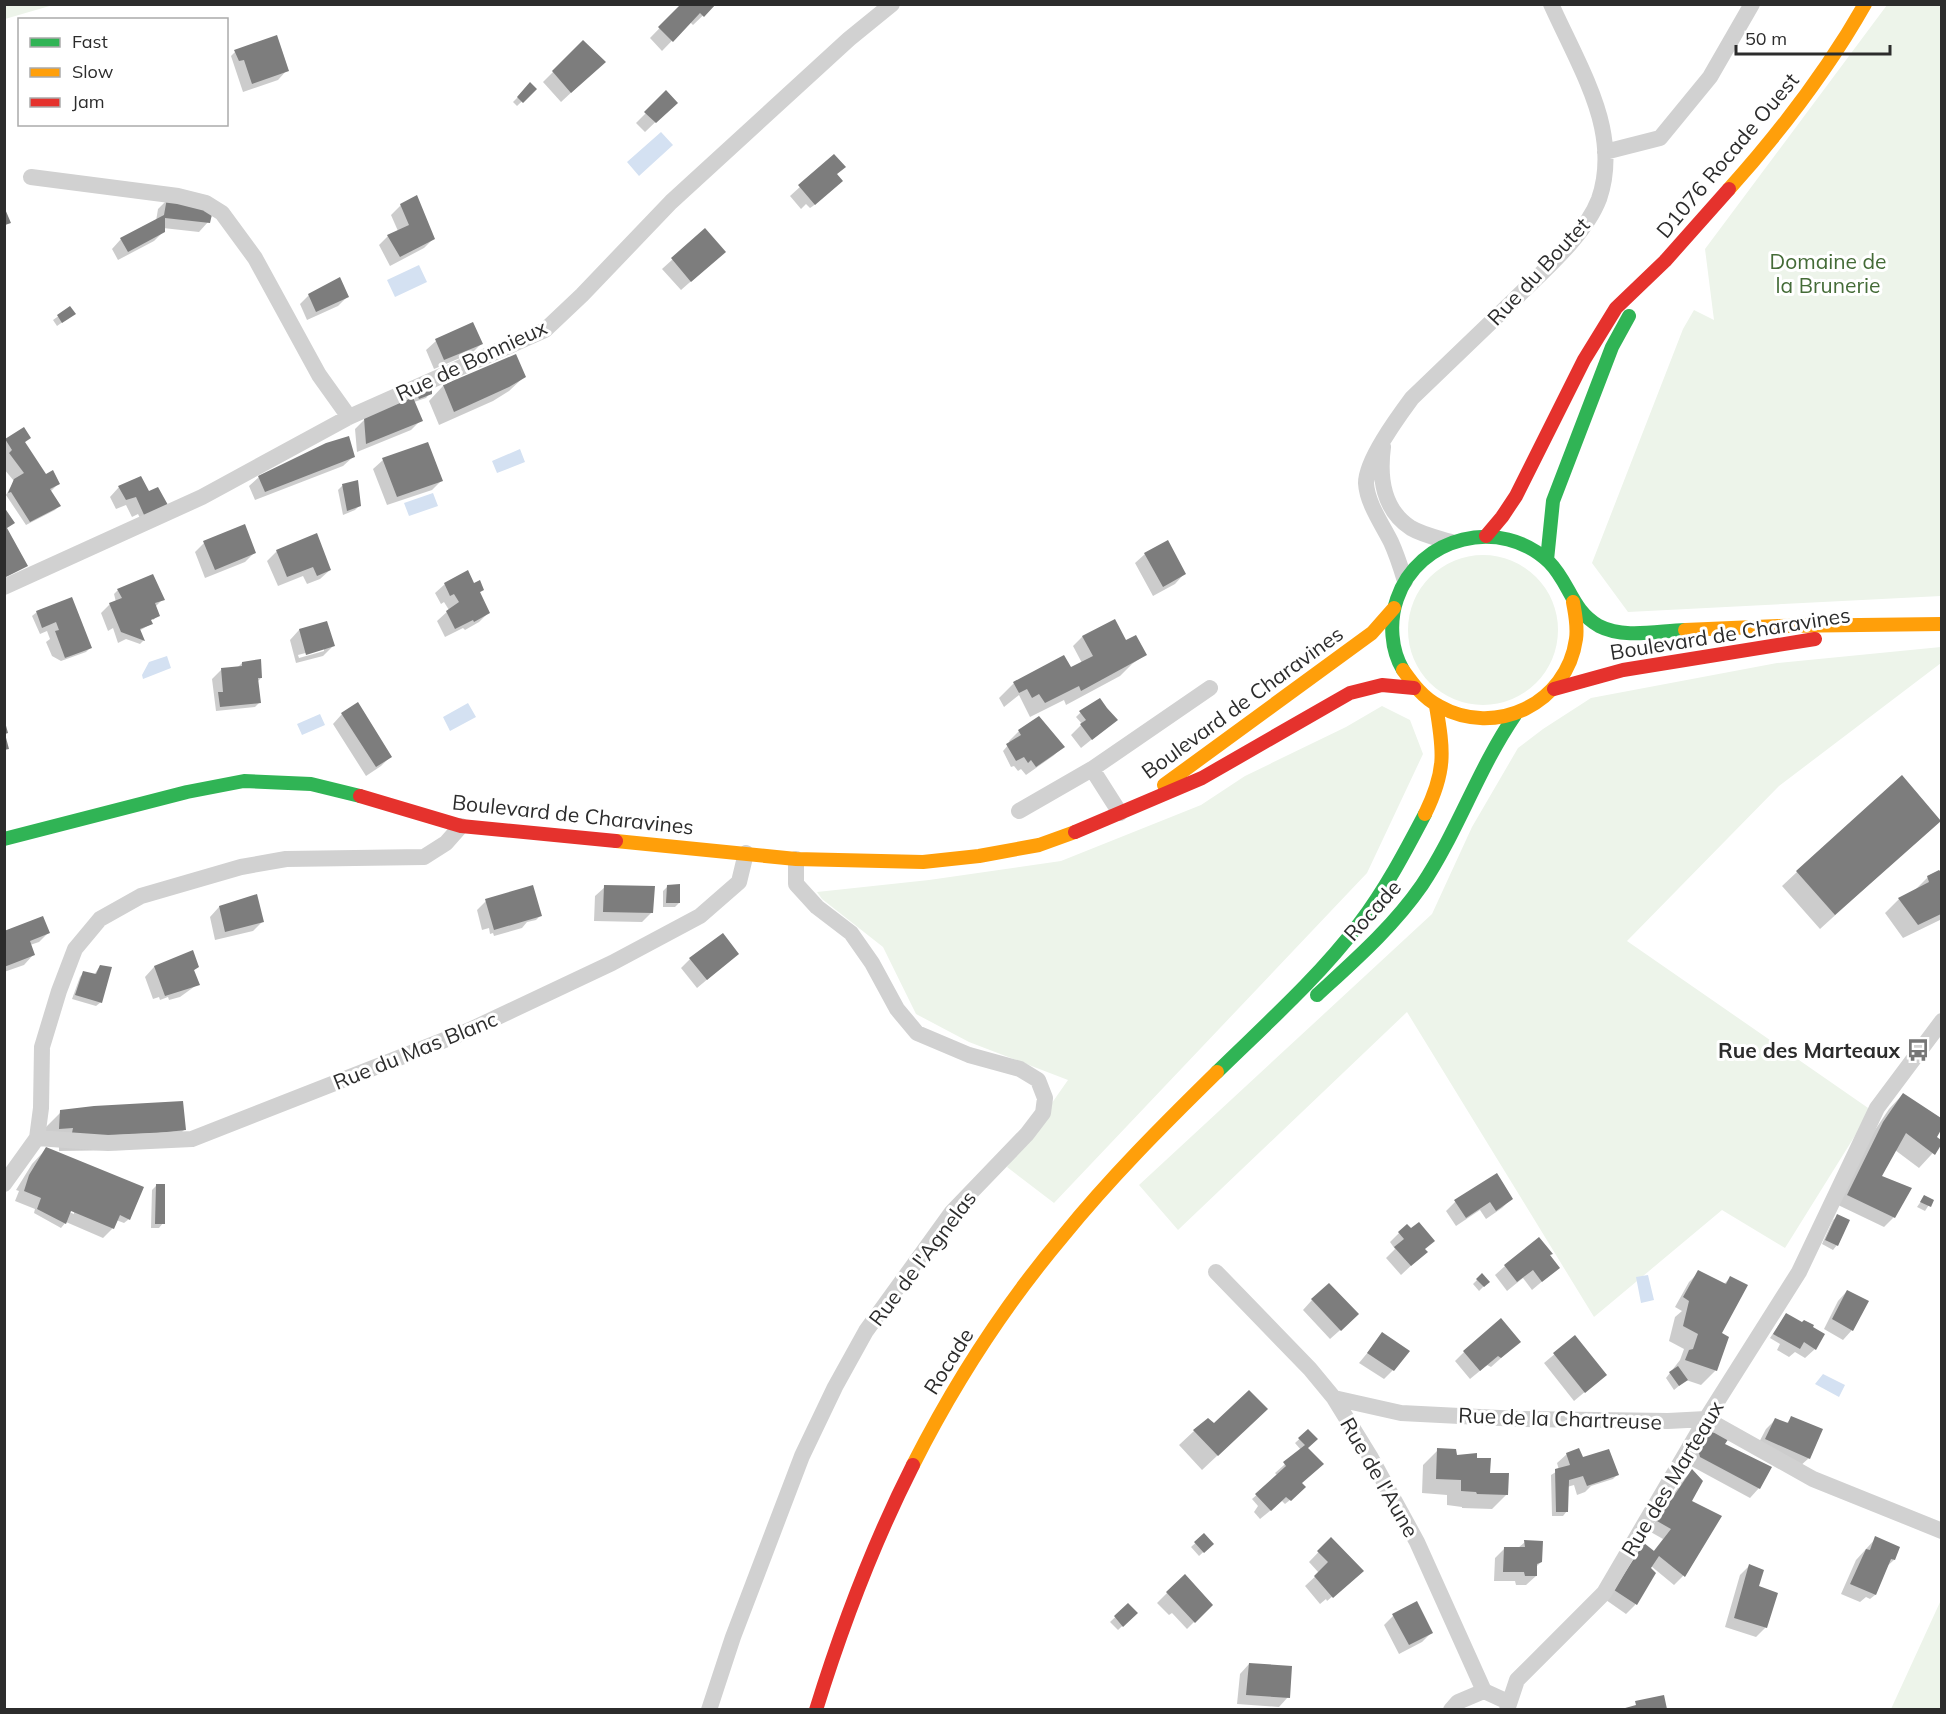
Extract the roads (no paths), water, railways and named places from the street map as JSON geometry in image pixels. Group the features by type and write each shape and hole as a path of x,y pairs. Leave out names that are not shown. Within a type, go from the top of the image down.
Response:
{"main road":[{"name":"D1076 Rocade Ouest","path":"1486,536 1497,525 1518,494 1596,339 1618,306 1658,270 1742,177 1790,119 1840,48 1865,4"},
{"name":"D1076 Rocade Ouest","path":"1547,560 1553,501 1581,426 1612,347 1658,270"},
{"name":"Boulevard de Charavines","path":"1486,536 1508,539 1529,547 1547,560 1563,579 1573,602 1577,625 1575,648 1567,669 1554,689 1536,704 1515,715 1488,720 1461,717 1436,706 1414,688 1402,670 1395,650 1392,629 1394,608 1405,581 1425,558 1451,542 1468,537 1486,536"},
{"name":"Boulevard de Charavines","path":"1573,602 1592,622 1605,630 1620,633 1778,626 1941,624"},
{"name":"Boulevard de Charavines","path":"1139,804 1372,633 1394,608"},
{"name":"Boulevard de Charavines","path":"1554,689 1623,670 1915,624"},
{"name":"Boulevard de Charavines","path":"4,839 187,792 244,781 276,781 311,784 461,826 796,859 923,862 979,856 1039,845 1202,778 1350,693 1370,685 1388,684 1414,688"},
{"name":"Rocade","path":"816,1710 844,1621 877,1539 912,1466 945,1405 1017,1295 1059,1238 1107,1184 1333,956 1368,912 1394,871 1436,789 1441,769 1442,740 1436,706"},
{"name":"Rocade","path":"1203,1088 1313,998 1365,952 1395,920 1435,865 1493,747 1515,715"}],"street":[{"name":"Rue de Bonnieux","path":"4,587 202,496 349,417 545,330 582,295 671,202 849,39 892,4"},
{"name":"Rue du Boutet","path":"1405,581 1395,552 1369,497 1366,482 1369,468 1384,439 1412,398 1540,274 1575,236 1598,201 1605,179 1602,126 1588,86 1551,4"},
{"path":"1605,152 1660,138 1710,77 1752,4"},
{"path":"31,177 178,196 206,203 222,213 255,258 319,375 349,417"},
{"name":"Rue du Boutet","path":"1384,439 1381,461 1382,481 1387,499 1399,517 1411,528 1428,536 1451,542"},
{"path":"1019,811 1092,769 1210,688"},
{"path":"1092,769 1120,813"},
{"path":"4,1184 37,1138 41,1108 42,1047 75,949 100,919 141,896 241,867 286,859 424,857 446,843 461,826"},
{"name":"Rue du Mas Blanc","path":"37,1138 108,1143 192,1139 470,1030 612,963 700,916 739,882 746,853"},
{"name":"Rue de l'Agnelas","path":"709,1710 733,1637 802,1456 835,1387 866,1330 952,1212 1027,1134 1043,1113 1045,1098 1038,1080 1020,1069 969,1055 917,1033 897,1010 872,963 851,933 817,907 796,884 796,859"},
{"name":"Rue des Marteaux","path":"1507,1706 1517,1680 1604,1593 1706,1419 1799,1272 1877,1108 1941,1021"},
{"name":"Rue de l'Aune","path":"1216,1272 1310,1369 1334,1398 1371,1458 1417,1542 1484,1691"},
{"name":"Rue de la Chartreuse","path":"1334,1398 1401,1413 1495,1418 1668,1422 1706,1419"},
{"path":"1706,1419 1813,1479 1941,1531"},
{"path":"1451,1710 1458,1702 1484,1691 1507,1706"}],"water":[{"path":"661,132 673,145 639,176 627,162"},
{"path":"419,265 427,282 395,297 387,280"},
{"path":"520,449 525,462 497,473 492,461"},
{"path":"433,493 438,506 409,516 404,503"},
{"path":"167,656 171,668 143,679 142,675 149,662"},
{"path":"468,703 476,717 450,731 443,717"},
{"path":"320,714 325,725 302,735 297,724"},
{"path":"1648,1275 1654,1300 1641,1303 1636,1277"},
{"path":"1823,1374 1845,1385 1839,1397 1815,1384"}],"place":[{"name":"Rue des Marteaux","path":"1918,1050"}],"park label":[{"name":"Domaine de la Brunerie","path":"1828,273"}]}
